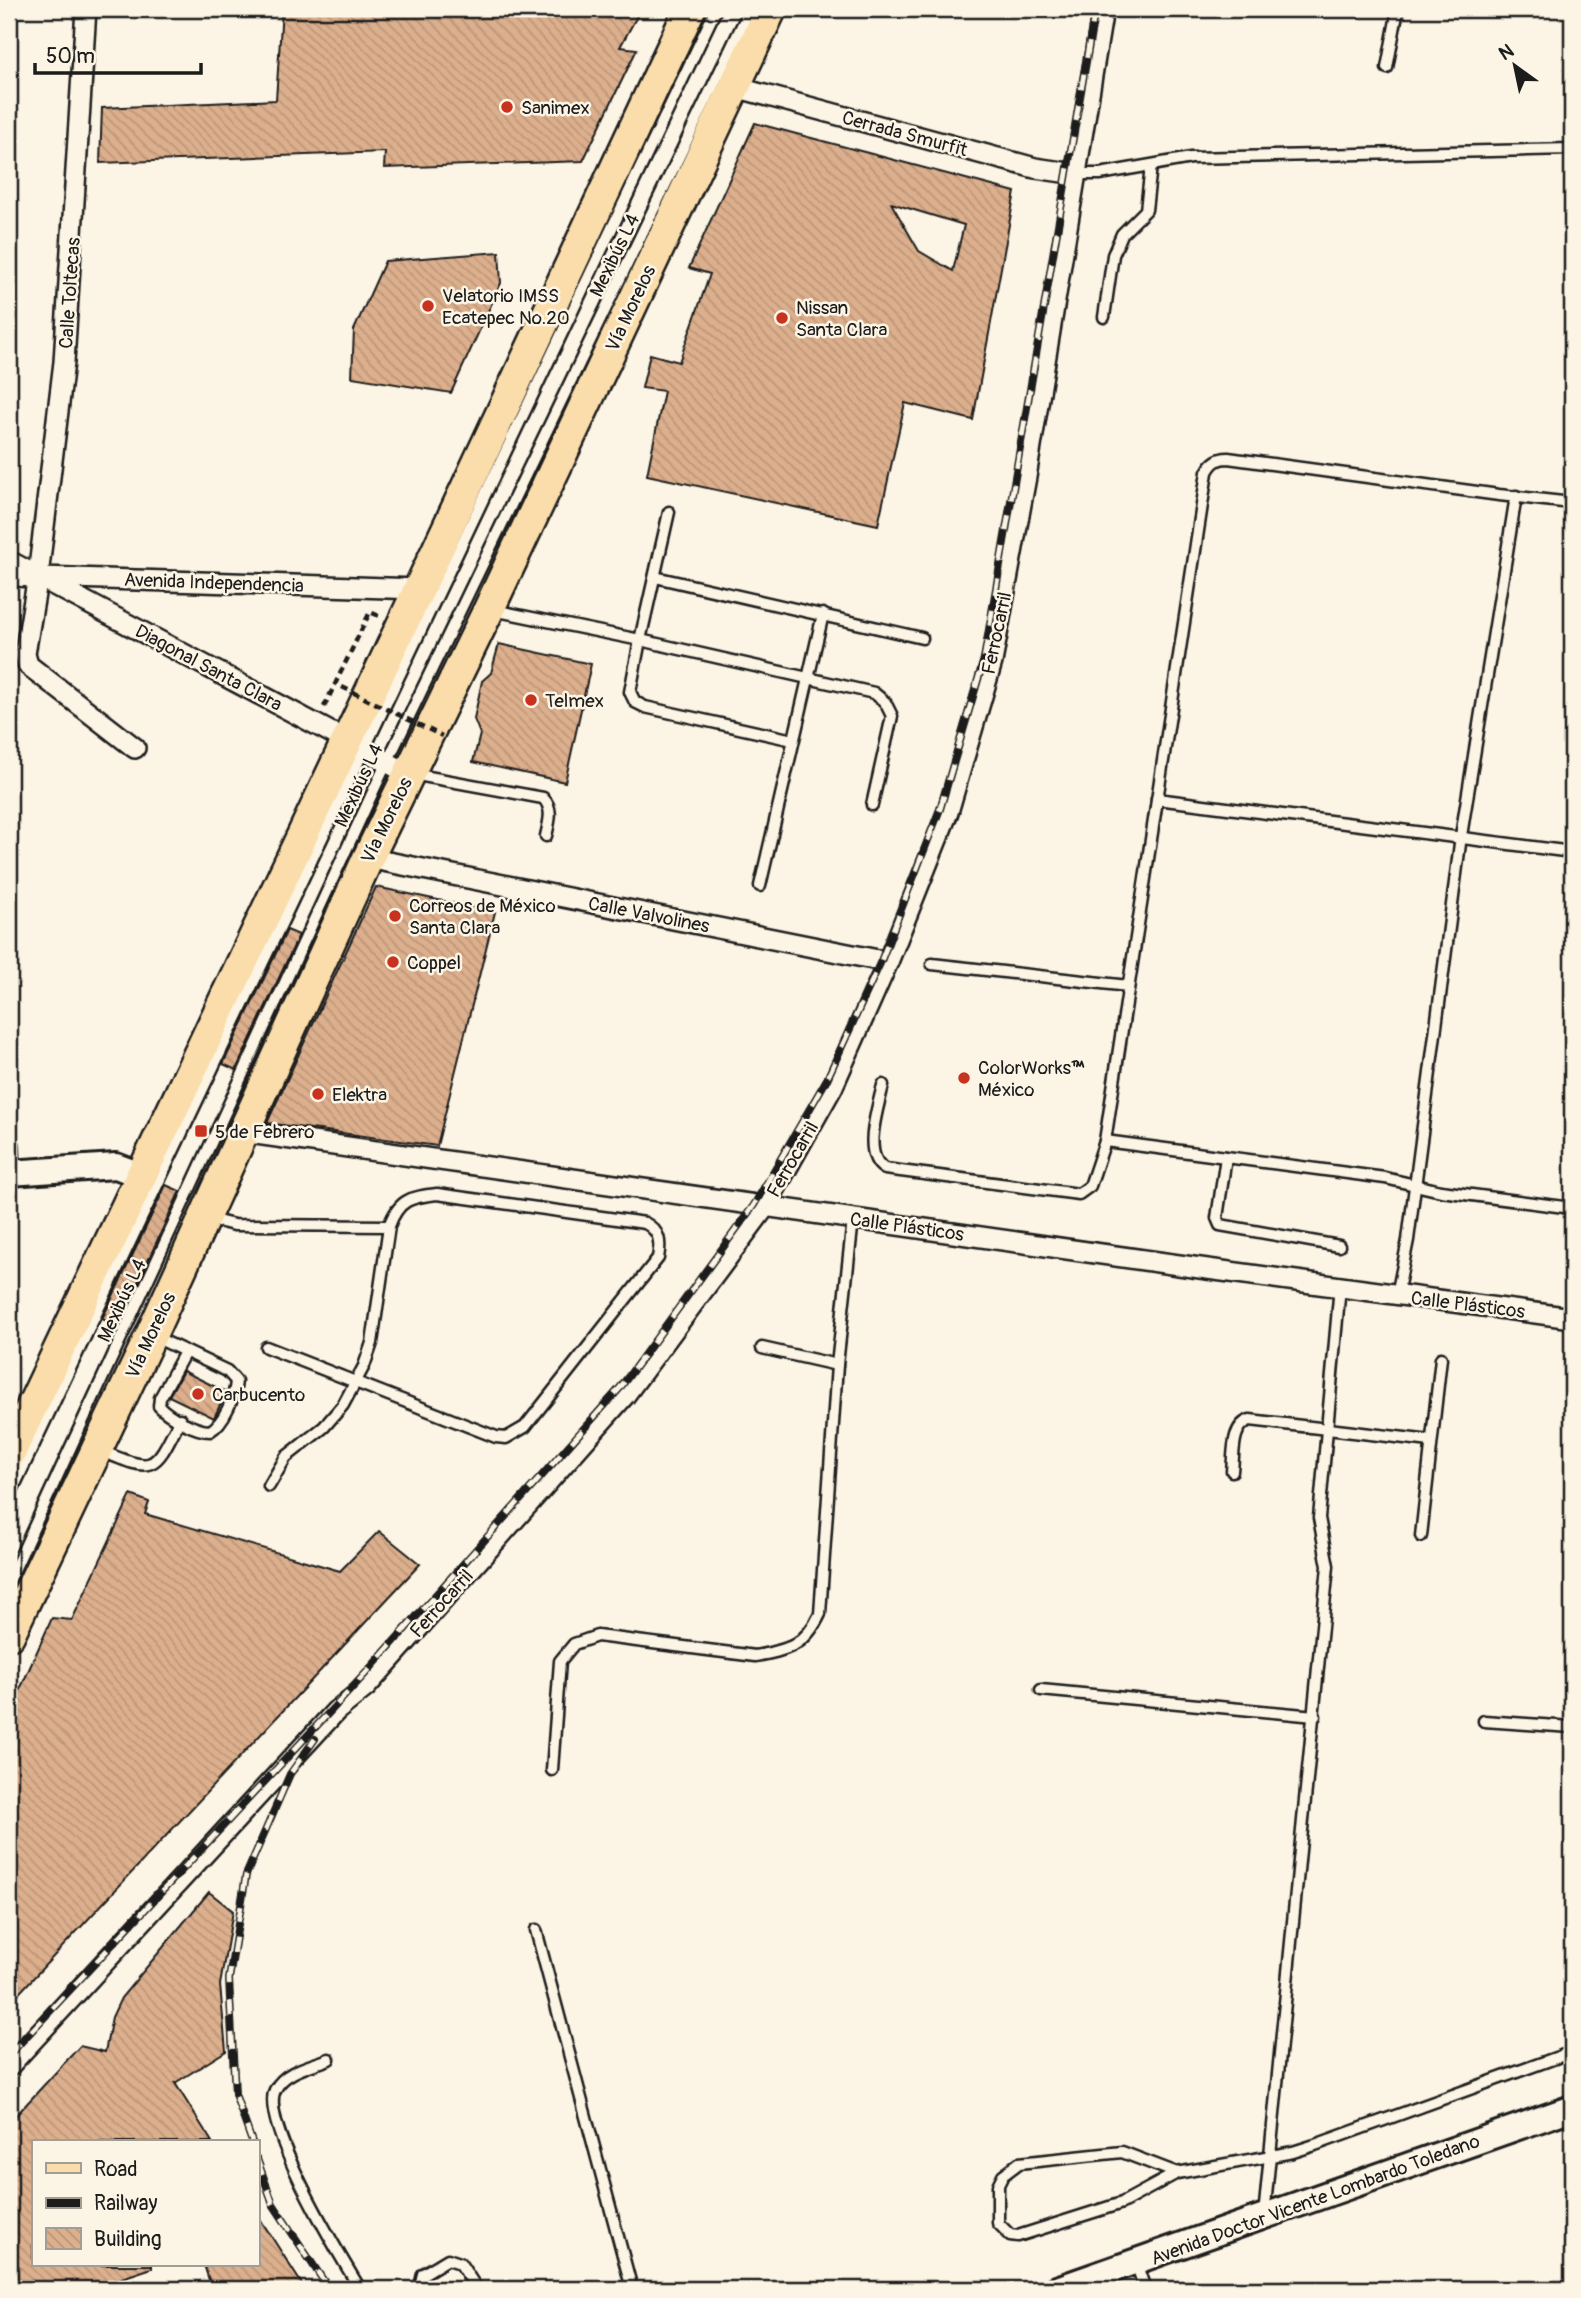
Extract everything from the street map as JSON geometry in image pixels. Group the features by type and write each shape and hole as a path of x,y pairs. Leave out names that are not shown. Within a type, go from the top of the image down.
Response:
{"main road":[{"path":"9,1455 140,1175 356,746 419,589 690,9"},
{"name":"Vía Morelos","path":"9,1635 151,1335 368,858 398,768 489,609 771,9"}],"street":[{"name":"Calle Toltecas","path":"86,9 64,362 38,576 24,654 26,662 135,748"},
{"name":"Ferrocarril","path":"9,2066 336,1711 366,1687 625,1395 765,1207 833,1086 888,962 948,812 992,662 1026,477 1103,9"},
{"name":"Cerrada Smurfit","path":"735,87 1035,168 1076,174"},
{"name":"Diagonal Santa Clara","path":"9,561 398,768"},
{"name":"Avenida Independencia","path":"9,576 419,589"},
{"name":"Calle Valvolines","path":"368,858 888,962"},
{"name":"Calle Plásticos","path":"242,1132 1572,1318"},
{"path":"9,1146 9,1173 116,1166 140,1175"},
{"name":"Avenida Doctor Vicente Lombardo Toledano","path":"1071,2287 1572,2108"}],"lane":[{"name":"Mexibús L4","path":"9,1497 356,746 716,9"},
{"name":"Mexibús L4","path":"9,1581 398,768 750,9"},
{"path":"1387,68 1398,9"},
{"path":"1076,174 1100,174 1191,158 1572,149"},
{"path":"1104,317 1113,256 1122,234 1146,209 1151,166"},
{"path":"883,1085 871,1149 875,1161 885,1169 1079,1194 1090,1186 1105,1141 1207,472 1214,462 1220,458 1228,458 1572,503"},
{"path":"1397,1294 1416,1185 1461,836 1516,496"},
{"path":"668,512 631,692 639,705 793,740"},
{"path":"655,577 922,638"},
{"path":"489,609 807,677 880,696 892,716 872,805"},
{"path":"760,886 823,614"},
{"path":"398,768 543,798 551,814 546,836"},
{"path":"1157,799 1572,852"},
{"path":"932,964 1128,986"},
{"path":"1105,1141 1385,1178 1441,1191 1572,1208"},
{"path":"1226,1157 1217,1218 1220,1225 1339,1246"},
{"path":"267,1347 354,1383 496,1437 506,1438 524,1427 537,1412 658,1258 659,1236 654,1228 645,1223 437,1195 420,1196 401,1204 394,1212 390,1226 372,1343 363,1366 354,1383 343,1405 324,1427 286,1457 269,1486"},
{"path":"203,1217 234,1225 390,1226"},
{"path":"552,1770 560,1661 574,1644 597,1636 755,1657 781,1651 801,1642 811,1632 820,1614 837,1365 853,1219"},
{"path":"1264,2217 1328,1566 1319,1518 1340,1286"},
{"path":"151,1335 227,1371 233,1376 236,1386 215,1428 204,1431 163,1410 159,1403 185,1352"},
{"path":"762,1348 837,1365"},
{"path":"1421,1536 1441,1358"},
{"path":"96,1449 135,1465 149,1464 163,1454 180,1419"},
{"path":"1232,1471 1237,1431 1246,1421 1431,1441"},
{"path":"1041,1690 1315,1716"},
{"path":"1484,1721 1572,1727"},
{"path":"536,1930 632,2289"},
{"path":"1177,2173 1122,2152 1019,2163 1003,2175 999,2185 998,2223 1010,2235 1018,2236 1122,2203 1177,2173 1315,2145 1572,2052"},
{"path":"329,2059 281,2080 272,2096 273,2113 285,2150 302,2186 360,2289"},
{"path":"425,2289 421,2282 423,2274 448,2259 460,2263 477,2289"},
{"path":"1136,2262 1145,2289"}],"path":[{"path":"315,723 370,612 377,615 371,627"},
{"path":"348,675 342,687 442,736"}],"building":[{"path":"282,9 641,9 620,47 637,49 583,161 384,168 385,152 100,163 102,108 276,100"},
{"path":"755,123 1015,192 973,420 905,403 878,525 647,475 664,391 642,388 650,354 679,362 710,274 689,268","holes":["891,203 964,225 953,271 919,251"]},
{"name":"Velatorio IMSS Ecatepec No.20","path":"499,252 501,283 451,393 352,377 354,330 385,261"},
{"name":"Telmex","path":"499,644 591,664 565,782 473,762 480,734 474,719 482,681 491,673"},
{"path":"376,887 495,912 437,1146 267,1123"},
{"path":"287,930 299,935 236,1070 223,1064"},
{"path":"166,1185 180,1191 118,1326 102,1319"},
{"name":"Carbucento","path":"183,1371 226,1392 214,1418 169,1396"},
{"path":"131,1495 149,1502 145,1514 340,1571 379,1531 420,1564 9,2004 9,1714 52,1618 72,1620"},
{"path":"209,1892 233,1911 220,1985 226,2051 175,2083 211,2140 32,2140 32,2266 152,2268 89,2289 9,2289 9,2123 80,2046 105,2052 112,2017 121,1998"},
{"path":"259,2217 305,2289 212,2289 204,2266 259,2266"}],"railway":[{"path":"9,2055 366,1673 620,1388 754,1205 827,1079 881,961 940,809 984,659 1095,9"},
{"path":"251,2140 235,2094 229,1979 246,1875 290,1774 315,1739"},
{"path":"259,2165 273,2204 329,2289"}],"place":[{"name":"Sanimex","path":"507,107"},
{"name":"Velatorio IMSS Ecatepec No.20","path":"428,306"},
{"name":"Nissan Santa Clara","path":"782,318"},
{"name":"Telmex","path":"531,700"},
{"name":"Correos de México Santa Clara","path":"395,916"},
{"name":"Coppel","path":"393,962"},
{"name":"ColorWorks™ México","path":"964,1078"},
{"name":"Elektra","path":"318,1094"},
{"name":"5 de Febrero","path":"201,1131"},
{"name":"Carbucento","path":"198,1394"}]}
